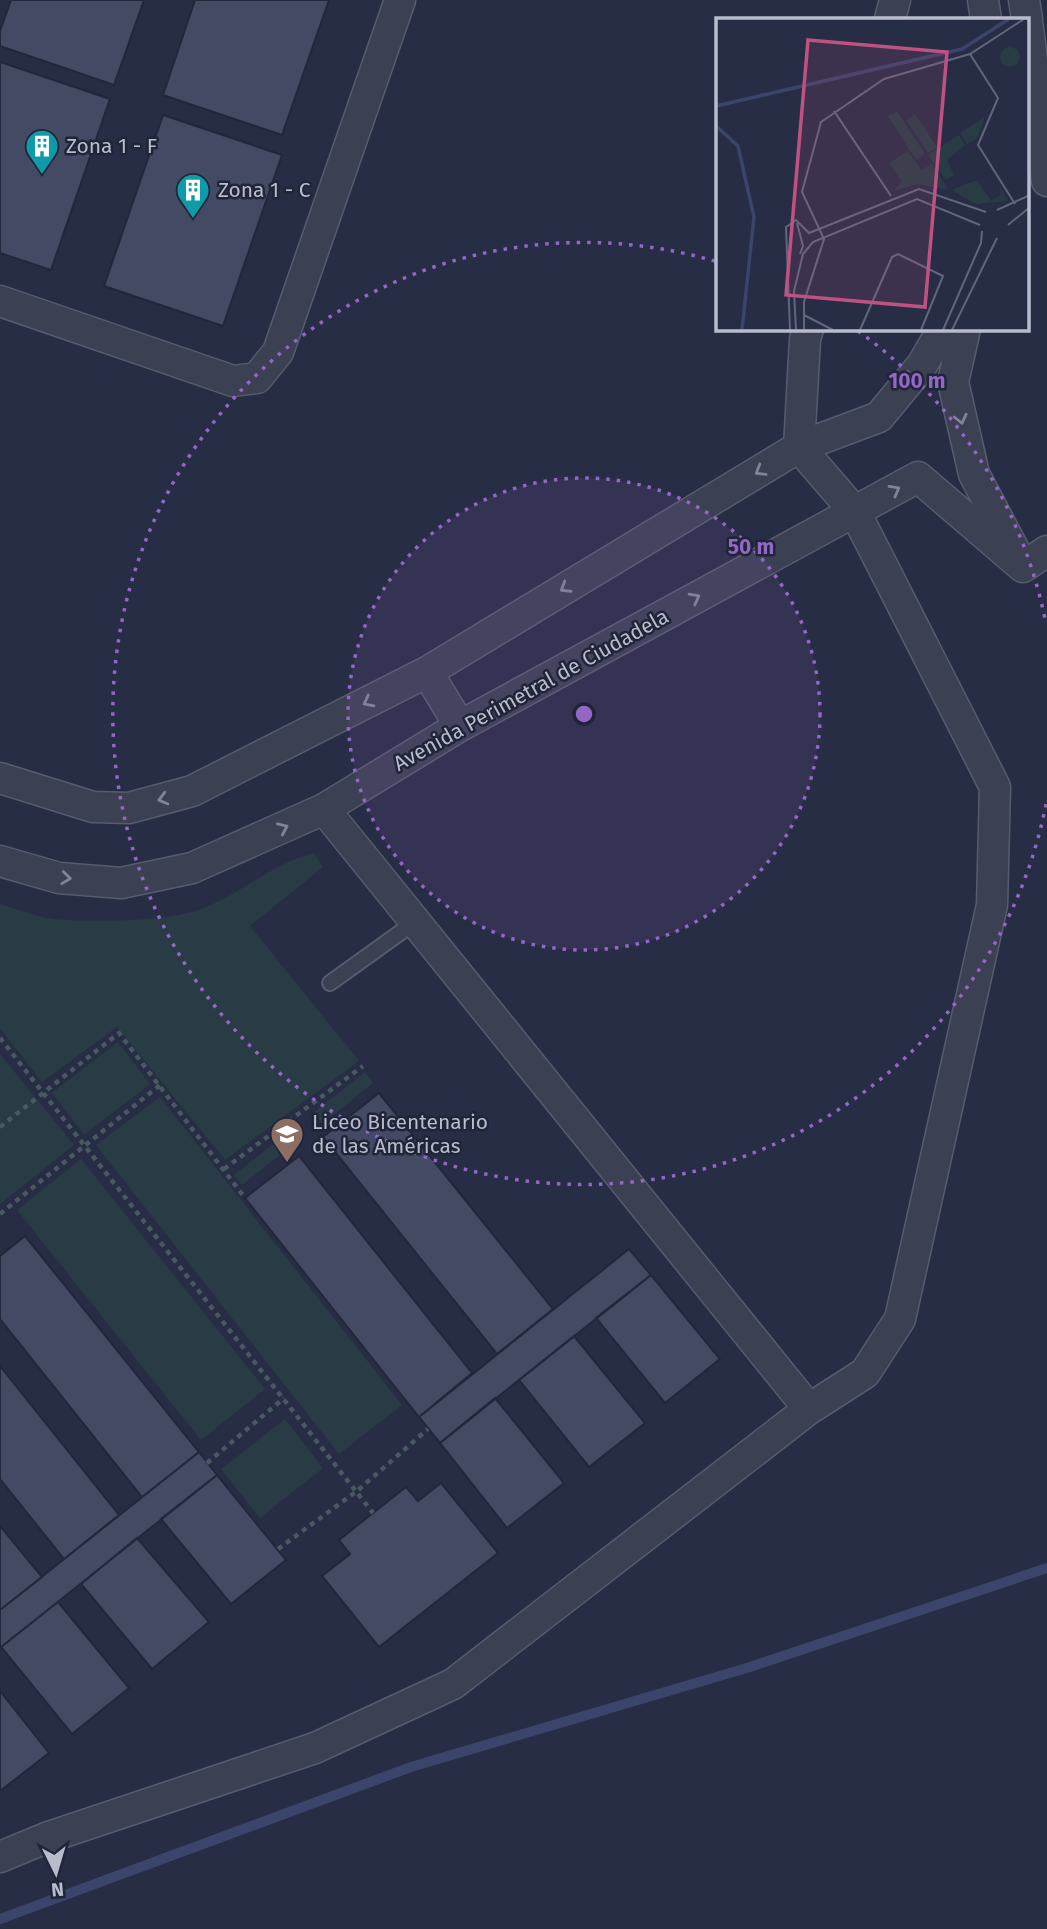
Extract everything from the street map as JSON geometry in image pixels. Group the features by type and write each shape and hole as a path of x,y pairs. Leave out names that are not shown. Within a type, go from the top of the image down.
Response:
{"street":[{"path":"0,301 233,381 257,378 278,352 400,0"},
{"path":"890,18 895,0"},
{"path":"983,0 986,18"},
{"path":"1024,0 1027,18"},
{"path":"1030,44 1047,181"},
{"path":"0,1857 46,1838 315,1748 453,1684 809,1409 865,1373 900,1319 992,905 995,786 855,512 799,447 807,331"},
{"path":"0,778 93,807 129,808 192,791 427,672 799,447 879,416 922,365 942,331"},
{"name":"Avenida Perimetral de Ciudadela","path":"965,331 953,382 974,474 1035,559"},
{"name":"Avenida Perimetral de Ciudadela","path":"0,861 59,878 121,883 192,868 324,809 460,726 918,477 1035,559"},
{"path":"427,672 460,726"},
{"path":"324,809 809,1409"}],"lane":[{"path":"330,983 415,922"}],"path":[{"path":"0,1126 119,1033 245,1198"},
{"path":"0,1038 373,1513"},
{"path":"224,1169 363,1066"},
{"path":"0,1214 160,1085"},
{"path":"207,1463 284,1398"},
{"path":"278,1549 357,1491 428,1429"}],"shaded area":[{"path":"314,853 323,867 250,926 359,1061 225,1160 117,1027 42,1082 0,1028 0,904 41,917 62,920 101,921 165,917 213,904 284,864"},
{"path":"118,1042 150,1084 84,1135 52,1093"},
{"path":"0,1054 74,1145 0,1204"},
{"path":"365,1072 373,1083 322,1124 313,1113"},
{"path":"160,1097 402,1405 339,1454 96,1145"},
{"path":"281,1138 289,1148 242,1185 234,1175"},
{"path":"81,1159 265,1389 201,1440 17,1210"},
{"path":"285,1419 323,1468 260,1518 221,1469"}],"building":[{"path":"11,0 144,0 114,85 0,46 0,31"},
{"path":"195,0 329,0 282,135 163,95"},
{"name":"Zona 1 - F","path":"0,62 110,99 51,270 0,253"},
{"name":"Zona 1 - C","path":"163,115 282,155 223,326 104,286"},
{"path":"379,1093 553,1309 497,1354 323,1137"},
{"path":"299,1156 472,1373 419,1417 245,1198"},
{"path":"25,1236 199,1452 142,1497 0,1319 0,1256"},
{"path":"629,1249 651,1275 440,1443 419,1417"},
{"path":"651,1275 720,1359 665,1403 596,1318"},
{"path":"574,1336 645,1423 589,1467 519,1380"},
{"path":"0,1366 119,1515 64,1559 0,1479"},
{"path":"495,1398 564,1483 507,1528 440,1443"},
{"path":"199,1452 217,1475 0,1648 0,1610"},
{"path":"217,1475 286,1560 231,1604 161,1519"},
{"path":"441,1483 498,1553 379,1647 322,1576 350,1554 339,1540 406,1487 418,1501"},
{"path":"0,1526 42,1577 0,1610"},
{"path":"137,1538 209,1622 152,1669 81,1584"},
{"path":"58,1602 129,1688 72,1734 1,1647"},
{"path":"0,1691 49,1753 0,1791"}],"waterway":[{"path":"0,1919 411,1767 750,1667 1047,1568"}],"place":[{"name":"Zona 1 - F","path":"42,176"},
{"name":"Zona 1 - C","path":"193,220"},
{"name":"Liceo Bicentenario de las Américas","path":"287,1164"}]}
